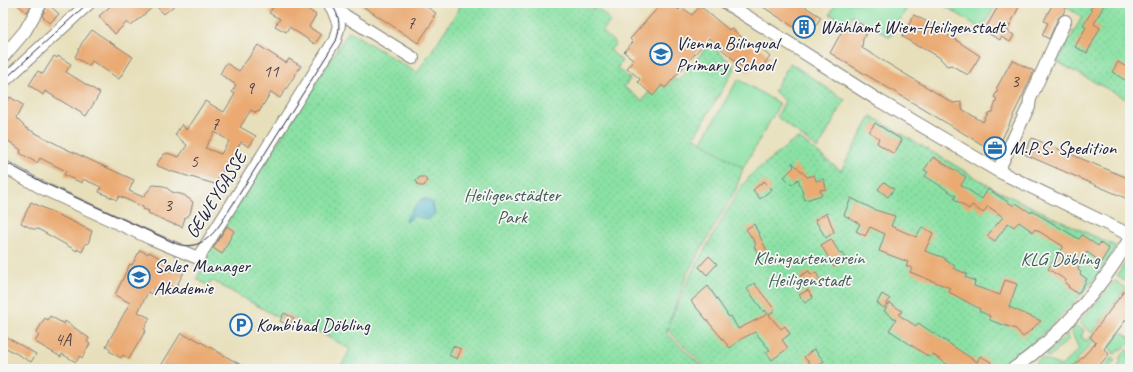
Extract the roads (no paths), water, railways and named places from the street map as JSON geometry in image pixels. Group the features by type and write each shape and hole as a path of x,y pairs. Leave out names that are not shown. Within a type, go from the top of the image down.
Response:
{"street":[{"path":"3,57 25,31 41,3"},
{"path":"3,82 89,3"},
{"path":"726,3 878,100 998,171 1130,235"},
{"path":"329,5 413,58"},
{"name":"GEWEYGASSE","path":"3,166 50,191 157,242 198,258 335,40 339,25 329,5"},
{"path":"998,171 1029,106 1030,100 1065,21"},
{"path":"1013,369 1047,340 1076,312 1098,287 1130,238"}],"water":[{"path":"424,198 433,203 435,214 427,220 415,216 406,222 405,220 419,201"}],"tram line":[{"path":"3,81 88,3"},
{"path":"3,161 44,183 177,244 191,246 202,242 208,238 221,223 336,41 339,31 339,21 338,16 330,3"}],"place":[{"name":"Wählamt Wien-Heiligenstadt","path":"804,27"},
{"name":"Vienna Bilingual Primary School","path":"661,54"},
{"name":"M.P.S. Spedition","path":"995,148"},
{"name":"Sales Manager Akademie","path":"139,277"},
{"name":"Kombibad Döbling","path":"241,325"}],"park label":[{"name":"Heiligenstädter Park","path":"512,206"},
{"name":"KLG Döbling","path":"1060,259"},
{"name":"Kleingartenverein Heiligenstadt","path":"809,269"}]}
